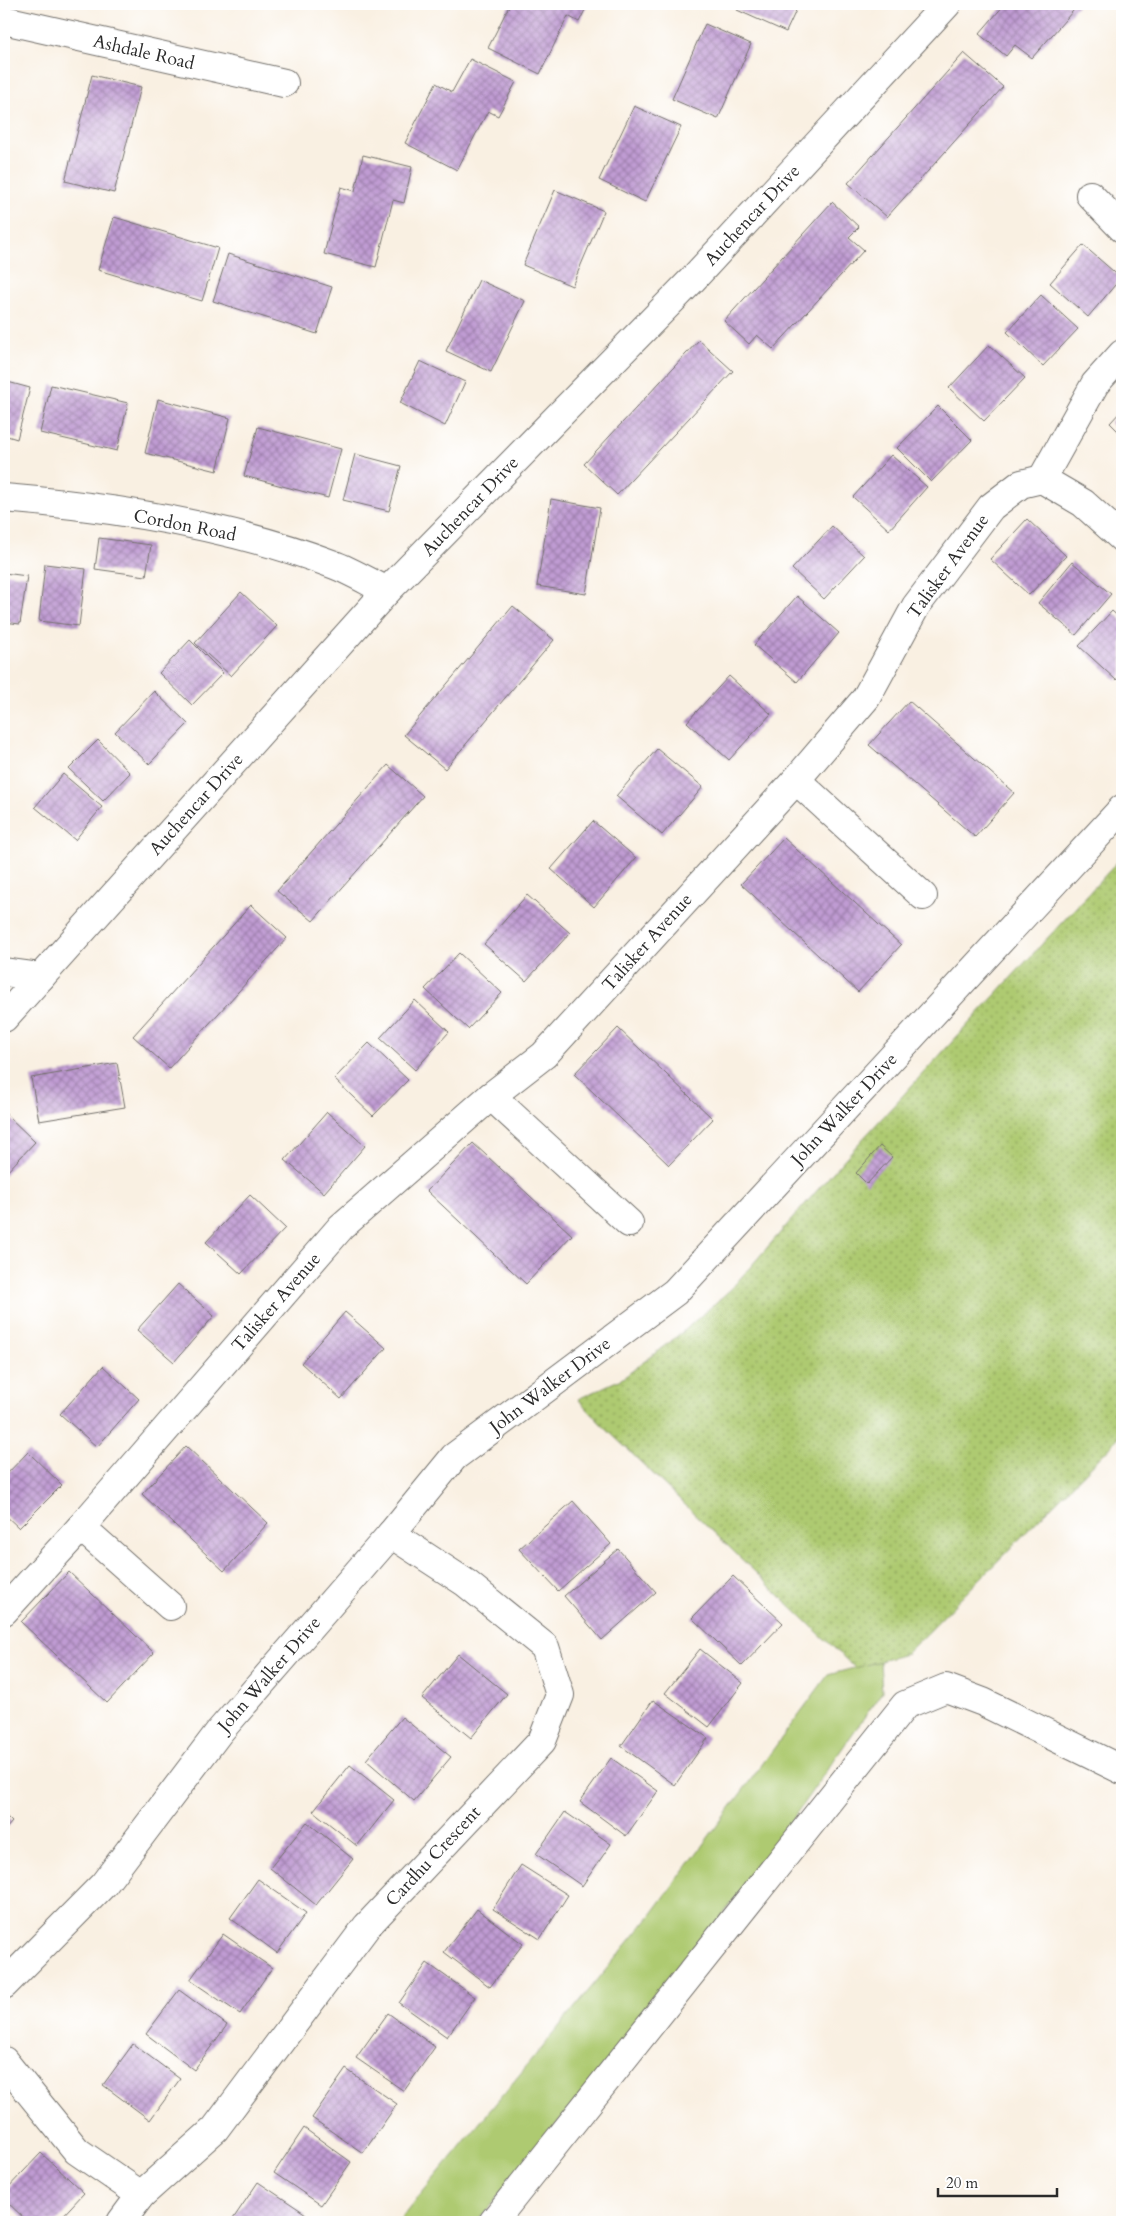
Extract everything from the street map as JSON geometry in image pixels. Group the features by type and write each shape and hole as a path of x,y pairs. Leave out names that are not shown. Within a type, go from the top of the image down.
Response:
{"street":[{"name":"Auchencar Drive","path":"4,1018 387,591 692,280 947,4"},
{"name":"Ashdale Road","path":"4,20 284,83"},
{"path":"1090,196 1122,228"},
{"path":"1122,354 1095,384 1042,479 1083,503 1122,538"},
{"name":"Talisker Avenue","path":"4,1611 81,1527 342,1227 491,1096 544,1055 796,780 866,698 916,606 992,507 1021,484 1042,479"},
{"name":"Cordon Road","path":"4,498 51,502 206,526 333,564 387,591"},
{"path":"796,780 922,896"},
{"name":"John Walker Drive","path":"4,1985 104,1884 219,1732 391,1534 454,1457 675,1292 1122,808"},
{"path":"4,972 41,977"},
{"path":"491,1096 629,1223"},
{"path":"81,1527 170,1606"},
{"name":"Cardhu Crescent","path":"121,2222 141,2194 215,2129 368,1926 542,1741 560,1695 545,1647 466,1583 391,1534"},
{"path":"493,2222 905,1706 946,1688 983,1702 1122,1770"},
{"path":"4,2061 78,2151 141,2194"}],"green space":[{"path":"1122,857 1122,1435 906,1654 855,1668 601,1424 578,1399 623,1378 685,1330 731,1289 848,1155"},
{"path":"880,1661 882,1692 755,1872 666,1989 477,2222 398,2222 651,1915 828,1675"}],"building":[{"path":"510,4 588,4 579,22 568,16 540,74 488,48"},
{"path":"739,4 799,4 786,32 737,10"},
{"path":"1005,4 1079,4 1032,58 1015,45 1006,56 979,34"},
{"path":"705,24 751,44 718,119 672,99"},
{"path":"964,53 1003,87 887,217 848,183"},
{"path":"470,59 516,82 498,116 488,111 457,170 405,143 436,83 452,92"},
{"path":"92,75 141,87 114,193 65,181"},
{"path":"634,106 681,127 645,202 599,180"},
{"path":"363,155 412,167 404,203 393,200 376,267 324,254 341,187 355,191"},
{"path":"555,190 604,211 572,286 523,265"},
{"path":"832,202 859,227 849,237 864,250 773,349 757,335 749,344 724,321"},
{"path":"114,217 218,248 202,301 98,270"},
{"path":"1083,245 1121,278 1088,317 1050,283"},
{"path":"228,254 332,287 317,334 213,301"},
{"path":"479,280 525,301 491,372 446,351"},
{"path":"1041,295 1078,329 1043,366 1007,332"},
{"path":"699,340 733,371 617,495 584,464"},
{"path":"989,345 1025,378 984,421 949,388"},
{"path":"420,361 465,382 445,426 400,403"},
{"path":"4,381 30,388 17,439 4,435"},
{"path":"51,385 128,403 117,451 40,433"},
{"path":"158,399 230,418 217,471 145,453"},
{"path":"938,406 972,440 931,482 897,448"},
{"path":"1122,410 1122,435 1110,423"},
{"path":"258,427 341,449 328,498 244,476"},
{"path":"355,454 401,466 389,511 343,500"},
{"path":"891,455 927,487 889,530 853,497"},
{"path":"551,499 600,508 586,594 537,586"},
{"path":"1027,519 1066,556 1029,595 990,559"},
{"path":"832,526 864,556 824,599 792,569"},
{"path":"99,538 151,545 146,576 95,569"},
{"path":"1072,562 1111,594 1076,635 1038,603"},
{"path":"45,564 86,569 79,626 39,621"},
{"path":"4,573 27,576 20,624 4,622"},
{"path":"241,592 277,626 231,676 195,643"},
{"path":"797,596 839,633 797,682 754,645"},
{"path":"513,606 554,640 445,769 404,735"},
{"path":"1112,611 1122,620 1122,674 1116,680 1079,646"},
{"path":"190,640 223,673 192,705 159,673"},
{"path":"729,676 771,714 729,760 687,722"},
{"path":"154,691 188,724 149,764 115,732"},
{"path":"909,701 1014,793 975,837 869,745"},
{"path":"98,740 130,773 103,801 69,769"},
{"path":"657,749 703,787 662,835 616,796"},
{"path":"388,765 423,796 313,921 277,891"},
{"path":"63,774 102,807 75,840 35,807"},
{"path":"593,821 636,858 594,907 551,869"},
{"path":"784,838 901,945 858,992 741,884"},
{"path":"527,895 570,933 526,981 484,944"},
{"path":"251,905 287,938 169,1068 133,1036"},
{"path":"459,953 502,993 468,1029 425,989"},
{"path":"415,1000 449,1032 415,1070 380,1038"},
{"path":"618,1028 713,1119 669,1165 574,1074"},
{"path":"369,1043 408,1080 373,1116 334,1079"},
{"path":"117,1063 125,1107 39,1121 31,1078"},
{"path":"4,1112 35,1142 4,1175"},
{"path":"327,1112 365,1146 324,1193 285,1160"},
{"path":"473,1143 572,1235 526,1284 427,1191"},
{"path":"880,1146 892,1157 867,1184 856,1173"},
{"path":"250,1195 285,1228 241,1274 206,1242"},
{"path":"178,1284 214,1316 174,1362 137,1330"},
{"path":"345,1312 386,1348 341,1399 301,1363"},
{"path":"103,1366 139,1399 97,1447 60,1414"},
{"path":"186,1446 268,1523 224,1571 142,1494"},
{"path":"28,1452 62,1485 19,1528 4,1514 4,1477"},
{"path":"573,1501 611,1544 558,1591 519,1549"},
{"path":"618,1549 656,1592 602,1640 564,1596"},
{"path":"69,1572 154,1653 107,1703 21,1622"},
{"path":"733,1576 783,1623 742,1666 692,1618"},
{"path":"700,1649 743,1683 709,1727 665,1693"},
{"path":"458,1654 507,1694 471,1738 422,1698"},
{"path":"653,1700 708,1738 675,1785 621,1746"},
{"path":"402,1717 451,1757 414,1801 366,1760"},
{"path":"611,1758 658,1791 626,1836 580,1802"},
{"path":"350,1765 394,1800 357,1846 313,1811"},
{"path":"565,1812 611,1844 582,1886 536,1854"},
{"path":"4,1814 12,1822 4,1831"},
{"path":"307,1822 353,1859 316,1905 270,1868"},
{"path":"521,1865 568,1895 540,1939 493,1909"},
{"path":"258,1879 306,1913 277,1953 230,1918"},
{"path":"477,1909 523,1944 490,1987 444,1952"},
{"path":"223,1934 272,1968 240,2014 190,1980"},
{"path":"427,1963 475,1997 447,2037 399,2003"},
{"path":"179,1990 227,2025 194,2070 146,2034"},
{"path":"388,2013 435,2047 404,2091 356,2058"},
{"path":"133,2044 180,2079 150,2120 103,2085"},
{"path":"346,2069 397,2104 363,2153 312,2118"},
{"path":"304,2128 351,2162 321,2205 274,2173"},
{"path":"41,2153 84,2193 57,2222 28,2222 4,2199 4,2192"},
{"path":"258,2182 306,2214 300,2222 231,2222"}]}
